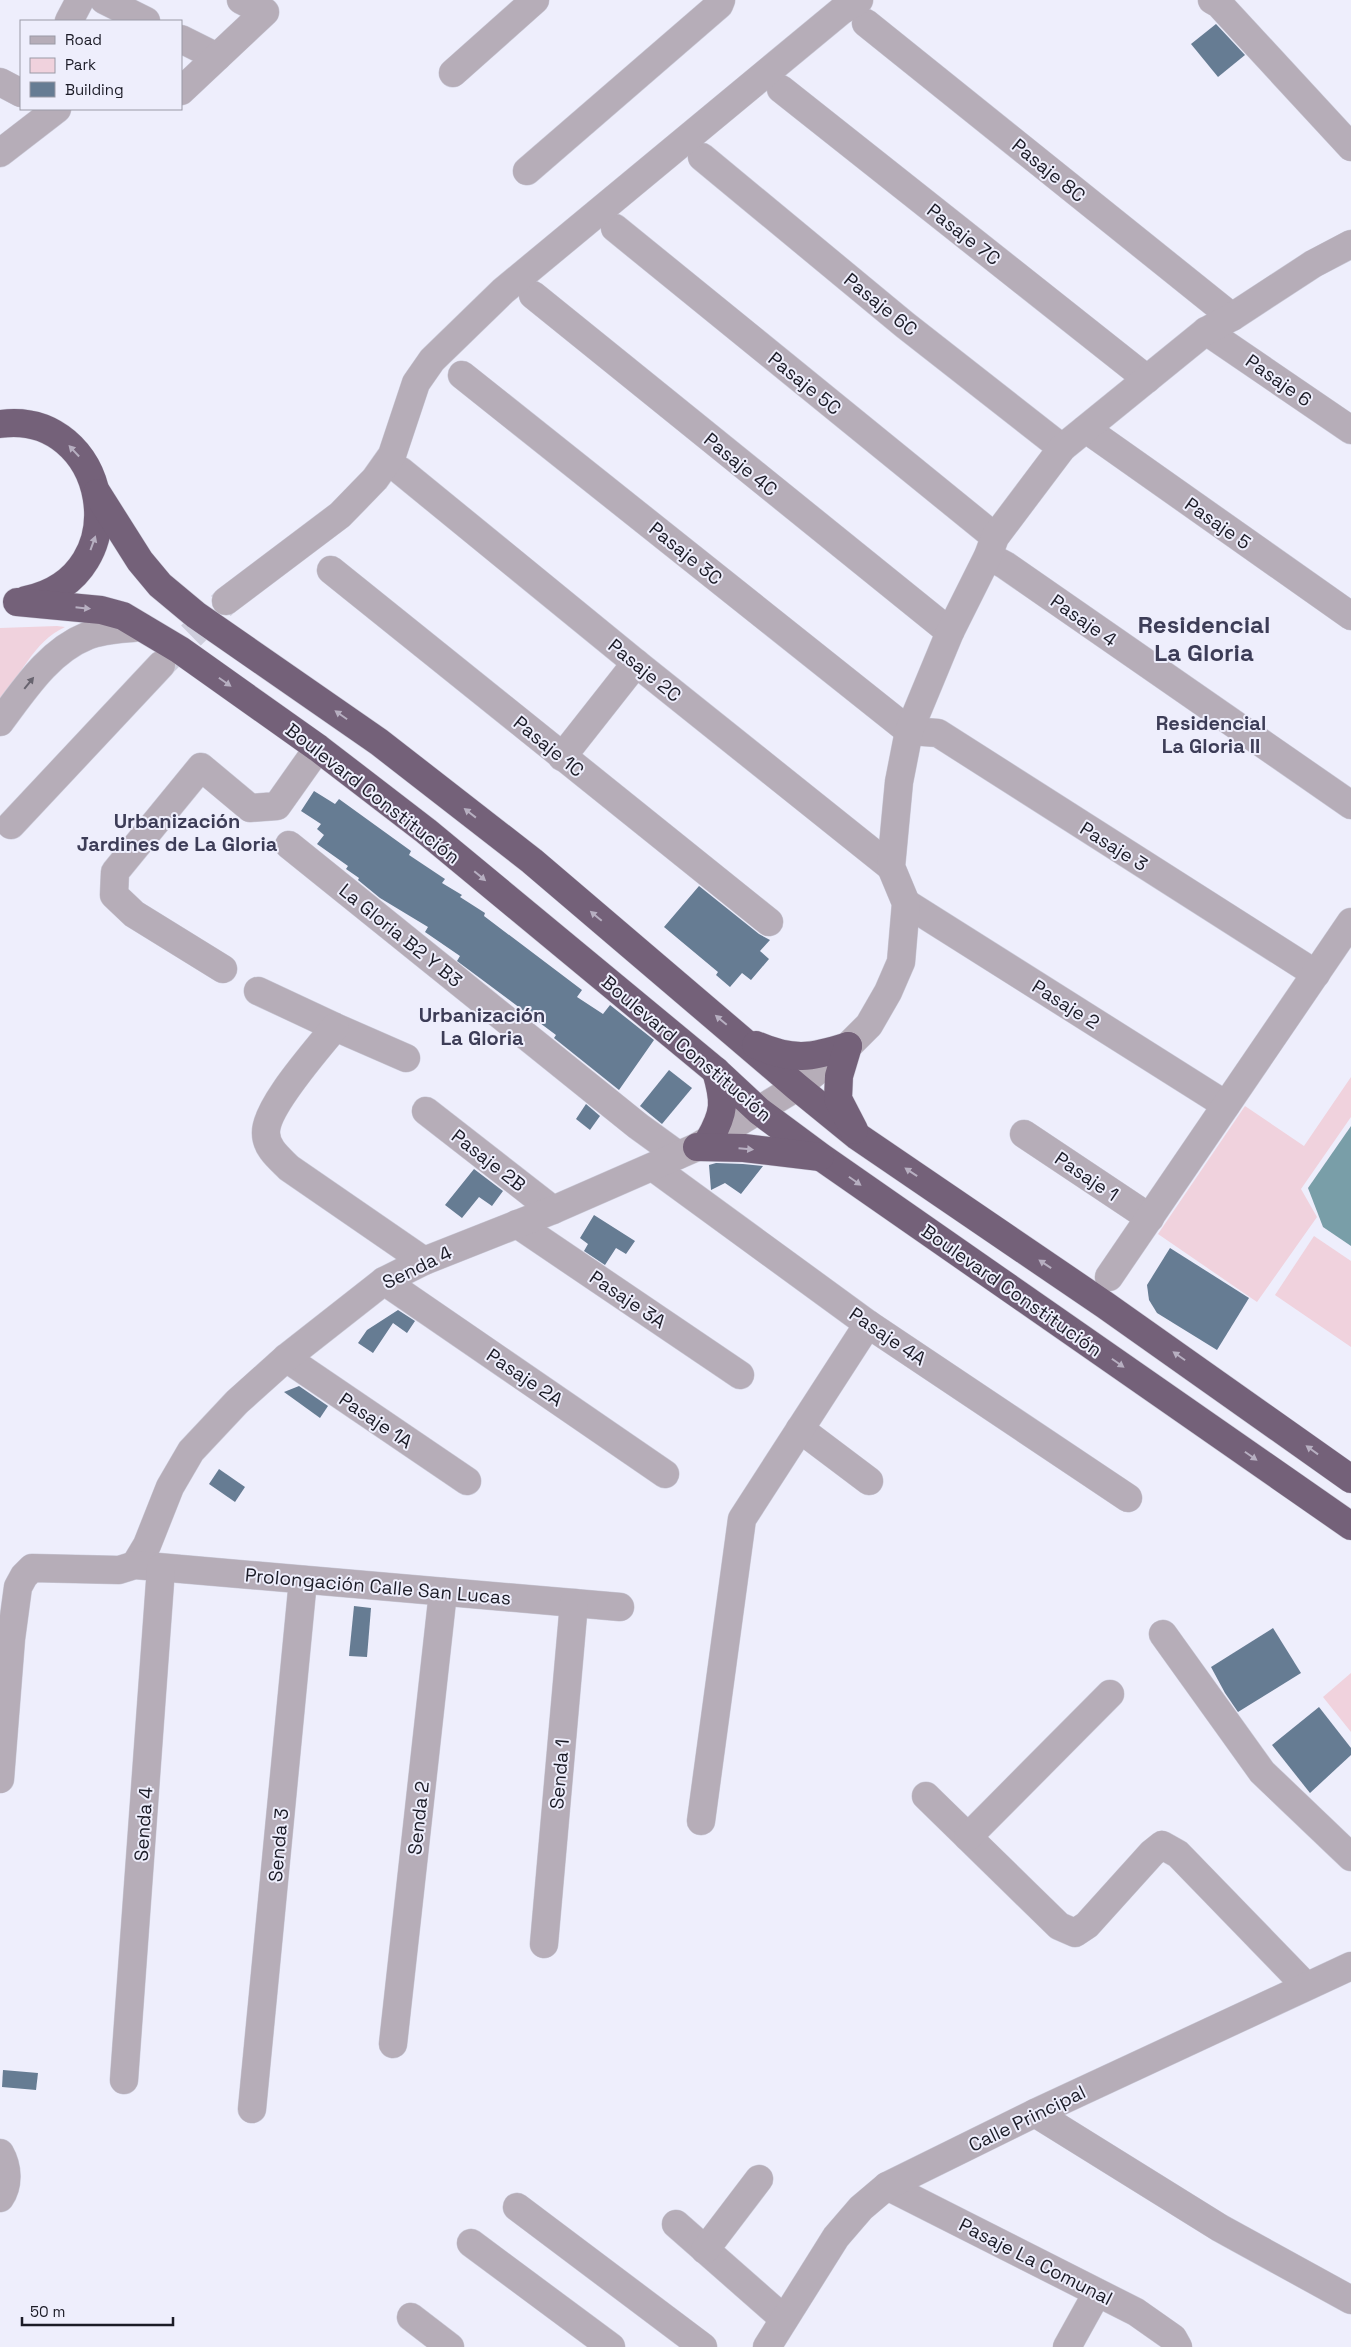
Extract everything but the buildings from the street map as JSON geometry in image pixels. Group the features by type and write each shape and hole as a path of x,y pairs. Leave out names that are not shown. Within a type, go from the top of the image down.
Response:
{"highway":[{"path":"0,424 34,427 60,438 86,466 97,493 98,524 93,543 84,561 72,577 56,589 37,598 9,602"},
{"name":"Boulevard Constitución","path":"97,493 140,561 160,585 189,609 386,747 532,861 857,1136 1105,1305 1351,1479"},
{"name":"Boulevard Constitución","path":"9,602 100,610 123,616 180,650 318,748 426,831 716,1072 759,1111 821,1157 1351,1526"},
{"path":"741,1038 778,1054 795,1056 821,1055 848,1046"},
{"path":"848,1046 840,1076 838,1099 857,1136"},
{"path":"695,1147 720,1120 723,1095 716,1072"},
{"path":"695,1147 744,1148 821,1157"}],"street":[{"path":"70,20 80,0"},
{"path":"104,0 144,20"},
{"path":"182,90 265,12 241,0"},
{"path":"453,73 535,0"},
{"path":"527,171 719,5 721,0"},
{"path":"1218,1 1351,147"},
{"path":"226,601 340,515 375,479 392,455 416,383 432,360 489,305 850,8"},
{"name":"Pasaje 8C","path":"850,8 1232,317"},
{"path":"182,41 216,58"},
{"path":"0,82 20,92"},
{"name":"Pasaje 7C","path":"781,89 1147,379"},
{"path":"0,152 54,110"},
{"name":"Pasaje 6C","path":"702,157 905,325 1062,448"},
{"name":"Pasaje 5C","path":"615,228 992,547"},
{"path":"906,903 891,867 900,782 909,731 950,632 992,547 1062,448 1206,330 1232,317 1314,264 1351,244"},
{"name":"Pasaje 4C","path":"532,296 950,632"},
{"name":"Pasaje 6","path":"1206,330 1351,430"},
{"name":"Pasaje 3C","path":"462,375 909,731"},
{"name":"Pasaje 5","path":"1086,428 1100,440 1351,616"},
{"name":"Pasaje 2C","path":"401,471 636,663 891,867"},
{"name":"Pasaje 4","path":"992,547 1005,565 1351,805"},
{"name":"Pasaje 1C","path":"331,570 769,922"},
{"path":"0,722 32,679 66,647 89,635 141,627"},
{"path":"562,757 636,663"},
{"path":"11,825 161,665"},
{"name":"Pasaje 3","path":"909,731 938,733 1316,974"},
{"path":"223,969 134,914 114,895 115,872 200,767 250,808 276,806 318,748"},
{"name":"La Gloria B2 Y B3","path":"289,845 638,1126 695,1147"},
{"name":"Senda 4","path":"124,2080 148,1566 147,1545 170,1486 192,1451 237,1402 286,1358 384,1281 424,1261 553,1210 653,1167 695,1147 797,1087 848,1046 869,1025 888,992 901,962 906,903"},
{"name":"Pasaje 2","path":"906,903 1226,1105"},
{"path":"1109,1277 1351,922"},
{"path":"258,991 334,1028 406,1058"},
{"path":"334,1028 278,1100 270,1116 266,1134 272,1151 289,1168 424,1261"},
{"name":"Pasaje 2B","path":"426,1111 553,1210"},
{"name":"Pasaje 1","path":"1024,1134 1150,1218"},
{"name":"Pasaje 4A","path":"653,1167 868,1324 1128,1498"},
{"name":"Pasaje 3A","path":"517,1224 740,1375"},
{"name":"Pasaje 2A","path":"384,1281 665,1474"},
{"path":"702,1821 742,1519 868,1324"},
{"name":"Pasaje 1A","path":"286,1358 467,1481"},
{"path":"800,1429 870,1481"},
{"name":"Prolongación Calle San Lucas","path":"6,1638 18,1587 24,1576 32,1568 119,1570 148,1566 620,1608"},
{"name":"Senda 3","path":"252,2109 303,1580"},
{"name":"Senda 2","path":"393,2044 442,1592"},
{"name":"Senda 1","path":"544,1944 574,1603"},
{"path":"1163,1634 1262,1772 1351,1857"},
{"path":"0,1779 6,1638"},
{"path":"968,1837 1110,1694"},
{"path":"926,1796 1060,1926 1075,1933 1087,1925 1152,1852 1162,1845 1178,1854 1306,1986"},
{"name":"Calle Principal","path":"766,2347 836,2237 860,2208 887,2186 1035,2112 1351,1966"},
{"path":"1035,2112 1220,2228 1351,2300"},
{"path":"0,2153 5,2161 7,2179 0,2198"},
{"path":"705,2250 759,2179"},
{"name":"Pasaje La Comunal","path":"887,2186 1136,2312 1173,2338 1178,2347"},
{"path":"517,2207 703,2347"},
{"path":"676,2224 784,2319"},
{"path":"471,2242 611,2347"},
{"path":"1067,2347 1097,2293"},
{"path":"411,2317 450,2347"}],"green space":[{"path":"65,627 44,641 20,672 0,705 0,628"},
{"path":"1351,1077 1351,1117 1301,1189 1317,1217 1257,1302 1158,1234 1245,1106 1304,1146"},
{"path":"1314,1236 1351,1261 1351,1347 1275,1295"},
{"path":"1351,1673 1351,1732 1323,1697"}],"water":[{"path":"1351,1126 1351,1246 1323,1227 1308,1188"}],"tunnel":[{"path":"161,665 226,601"}],"district":[{"name":"Residencial La Gloria","path":"1204,639"},
{"name":"Residencial La Gloria II","path":"1211,734"},
{"name":"Urbanización Jardines de La Gloria","path":"177,832"},
{"name":"Urbanización La Gloria","path":"482,1026"}]}
